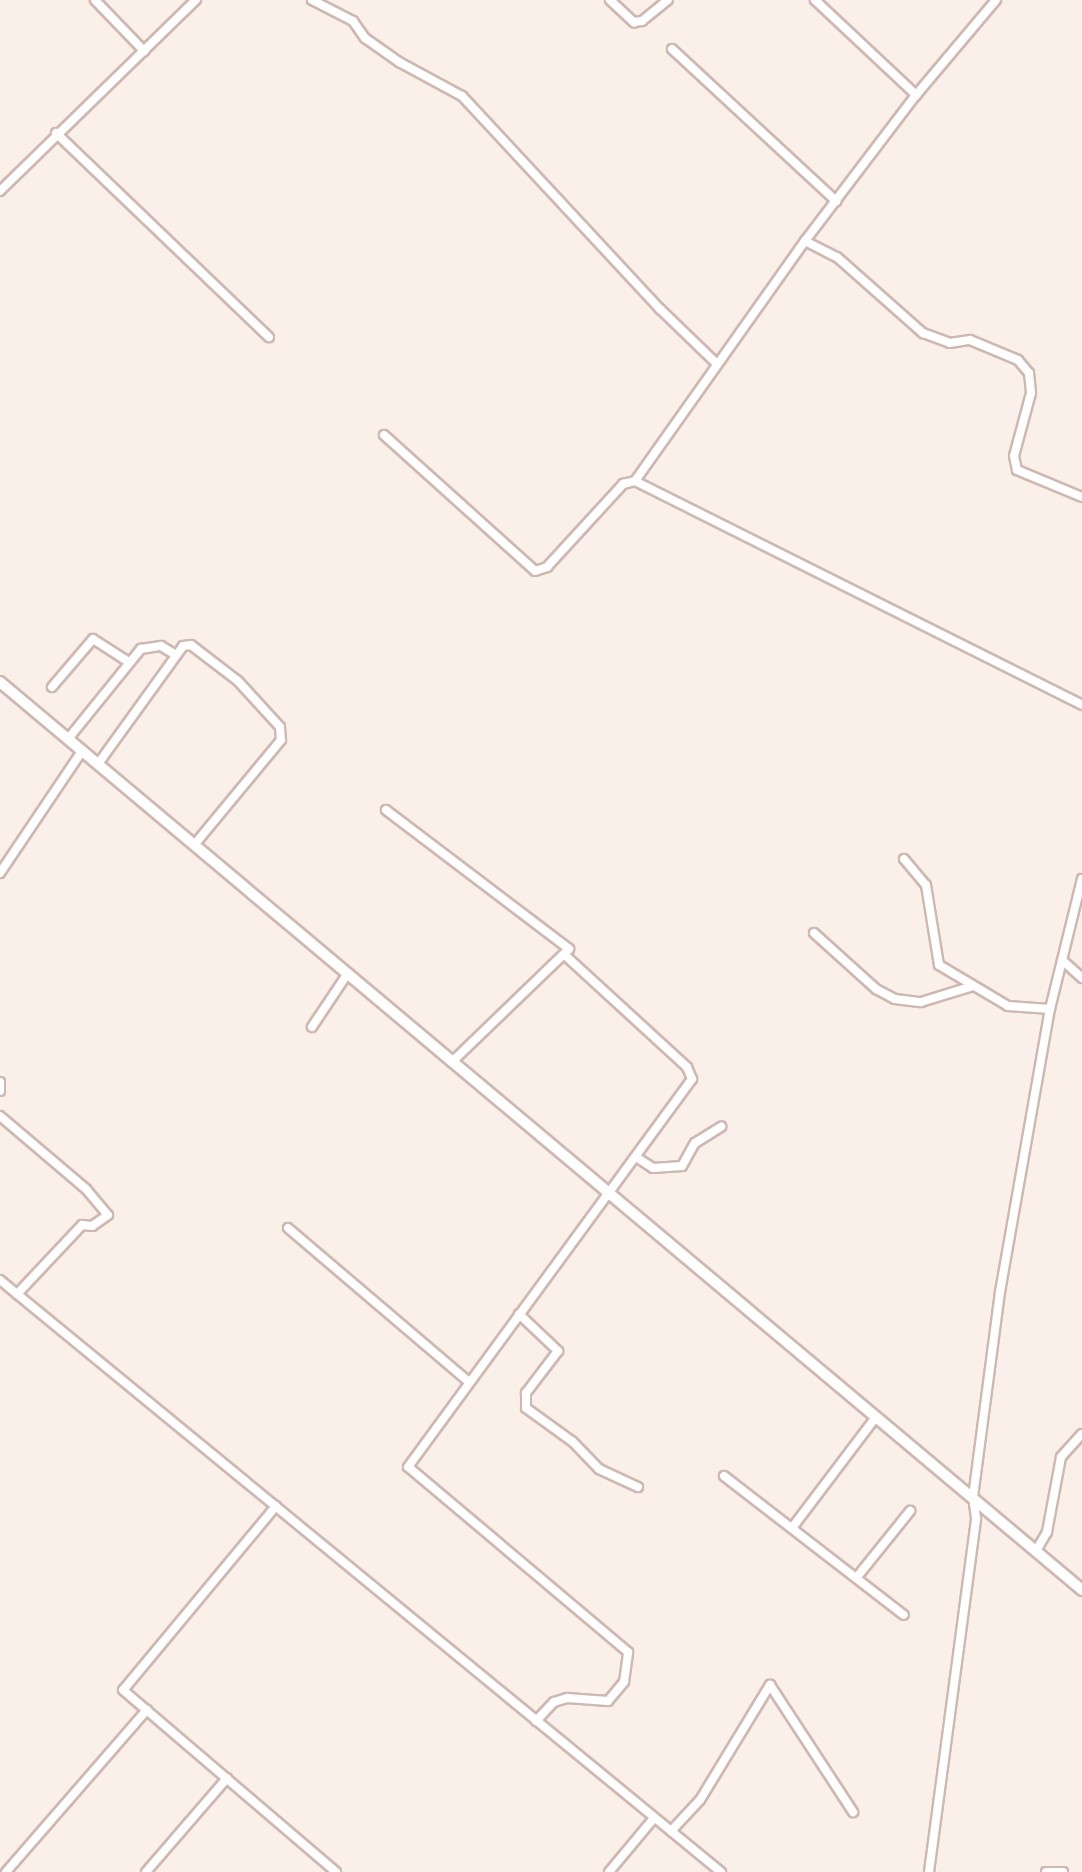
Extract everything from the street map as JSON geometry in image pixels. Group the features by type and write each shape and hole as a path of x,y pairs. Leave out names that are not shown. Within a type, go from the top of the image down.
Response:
{"street":[{"path":"95,0 144,51"},
{"path":"0,191 56,133 196,0"},
{"path":"312,0 353,20 365,38 399,62 462,96 660,309 716,363"},
{"path":"610,0 639,22 668,0"},
{"path":"815,0 916,95"},
{"path":"635,481 716,363 805,241 916,95 996,0"},
{"path":"672,49 836,201"},
{"path":"56,133 269,337"},
{"path":"805,241 837,257 923,333 950,342 970,340 1018,360 1029,373 1031,393 1014,456 1017,470 1082,497"},
{"path":"384,435 535,571 547,567 623,484 635,481 1082,705"},
{"path":"52,687 93,639 127,661"},
{"path":"68,739 127,661 151,645 176,655"},
{"path":"98,764 176,655 188,645 204,654 252,695 281,731 278,746 195,844"},
{"path":"0,682 1082,1590"},
{"path":"0,873 82,751"},
{"path":"386,810 513,911 559,937 568,947 566,956 453,1062"},
{"path":"904,859 926,885 938,962 1008,1006 1050,1009"},
{"path":"929,1872 976,1518 973,1497 1000,1292 1050,1009 1082,879"},
{"path":"814,933 869,984 895,999 921,1002 973,986"},
{"path":"536,1721 554,1702 567,1698 608,1702 624,1682 628,1653 409,1471 519,1314 691,1083 691,1073 566,956"},
{"path":"1062,960 1082,978"},
{"path":"312,1027 348,973"},
{"path":"0,1082 0,1091"},
{"path":"0,1116 86,1189 108,1215 92,1226 82,1224 17,1294"},
{"path":"636,1157 656,1169 682,1166 695,1143 720,1127"},
{"path":"288,1228 470,1382"},
{"path":"0,1280 721,1872"},
{"path":"519,1314 558,1351 526,1394 526,1408 573,1442 599,1469 639,1487"},
{"path":"792,1528 876,1417"},
{"path":"1036,1551 1047,1532 1061,1457 1082,1434"},
{"path":"724,1476 904,1615"},
{"path":"276,1506 124,1688 336,1872"},
{"path":"857,1577 910,1511"},
{"path":"671,1831 700,1800 770,1685 853,1812"},
{"path":"6,1872 147,1710"},
{"path":"146,1872 227,1778"},
{"path":"608,1872 654,1818"},
{"path":"1046,1872 1063,1872"}]}
